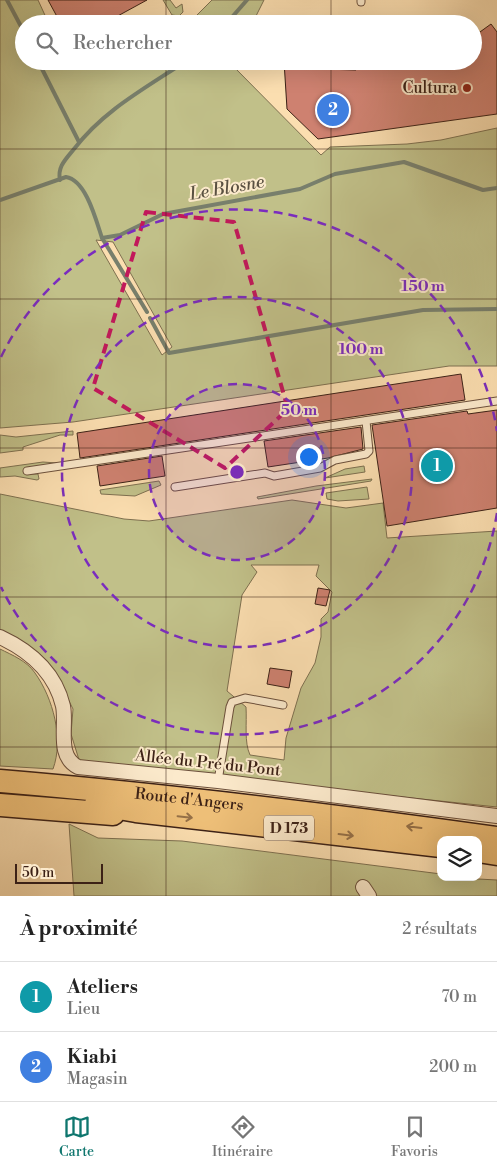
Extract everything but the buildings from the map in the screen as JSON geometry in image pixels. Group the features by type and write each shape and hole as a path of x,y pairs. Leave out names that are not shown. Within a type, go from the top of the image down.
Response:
{"highway":[{"name":"Route d'Angers","path":"0,782 97,790 273,809 497,838"},
{"name":"Route d'Angers","path":"0,795 100,804 136,811 437,846"},
{"path":"0,805 110,814 136,811"},
{"path":"482,852 497,854"}],"street":[{"name":"Allée du Pré du Pont","path":"0,637 29,652 38,660 54,682 64,714 66,752 73,765 78,767 218,781 497,816"}],"lane":[{"path":"27,472 497,401"},
{"path":"175,487 265,473 274,476 320,468 335,460 366,454 369,451 366,421"},
{"path":"218,781 232,702 244,698 283,705"}],"highlighted area":[{"path":"146,212 234,222 288,409 225,468 93,388"}],"shaded area":[{"path":"0,0 38,0 45,15 15,15 15,70 237,70 321,155 330,147 407,144 441,140 497,128 497,366 449,366 73,422 0,428","holes":["96,240 113,242 172,347 162,355"]},
{"path":"163,0 170,0 176,8 182,4 183,12 180,15 172,15"},
{"path":"212,0 264,0 256,15 197,15"},
{"path":"73,431 73,435 60,435 23,447 23,450 0,453 0,435 16,437"},
{"path":"43,462 57,463 27,469 28,474 38,474 39,479 37,480 15,476 0,477 0,468"},
{"path":"364,466 365,472 325,478 345,469"},
{"path":"372,479 371,481 258,499 257,497 316,486"},
{"path":"159,481 161,485 135,496 101,494 100,490"},
{"path":"367,487 369,499 338,501 327,499 326,493"},
{"path":"0,494 124,519 149,521 292,500 346,508 383,503 387,538 497,531 497,807 80,763 71,734 73,709 61,685 0,633","holes":["251,565 319,565 316,576 332,592 328,612 321,619 321,637 315,663 301,688 286,738 284,760 250,755 246,738 246,707 227,691 242,595 257,572"]},
{"path":"0,649 28,665 47,694 52,706 57,732 56,757 53,769 0,766"},
{"path":"69,824 98,838 182,841 437,873 437,881 497,880 497,896 74,896"}],"waterway":[{"path":"7,0 15,15"},
{"path":"234,15 247,0"},
{"path":"43,70 79,142"},
{"path":"60,180 59,175 65,160 98,123 126,101 172,70"},
{"name":"Le Blosne","path":"0,200 66,177 79,185 85,193 102,238 120,235 163,214 300,189 335,174 404,162 483,190 497,188"},
{"path":"102,238 147,312"},
{"path":"150,318 169,353 423,310 497,309"}],"place":[{"name":"Cultura","path":"467,88"},
{"name":"Kiabi","path":"333,110"},
{"name":"Ateliers","path":"437,466"}]}
